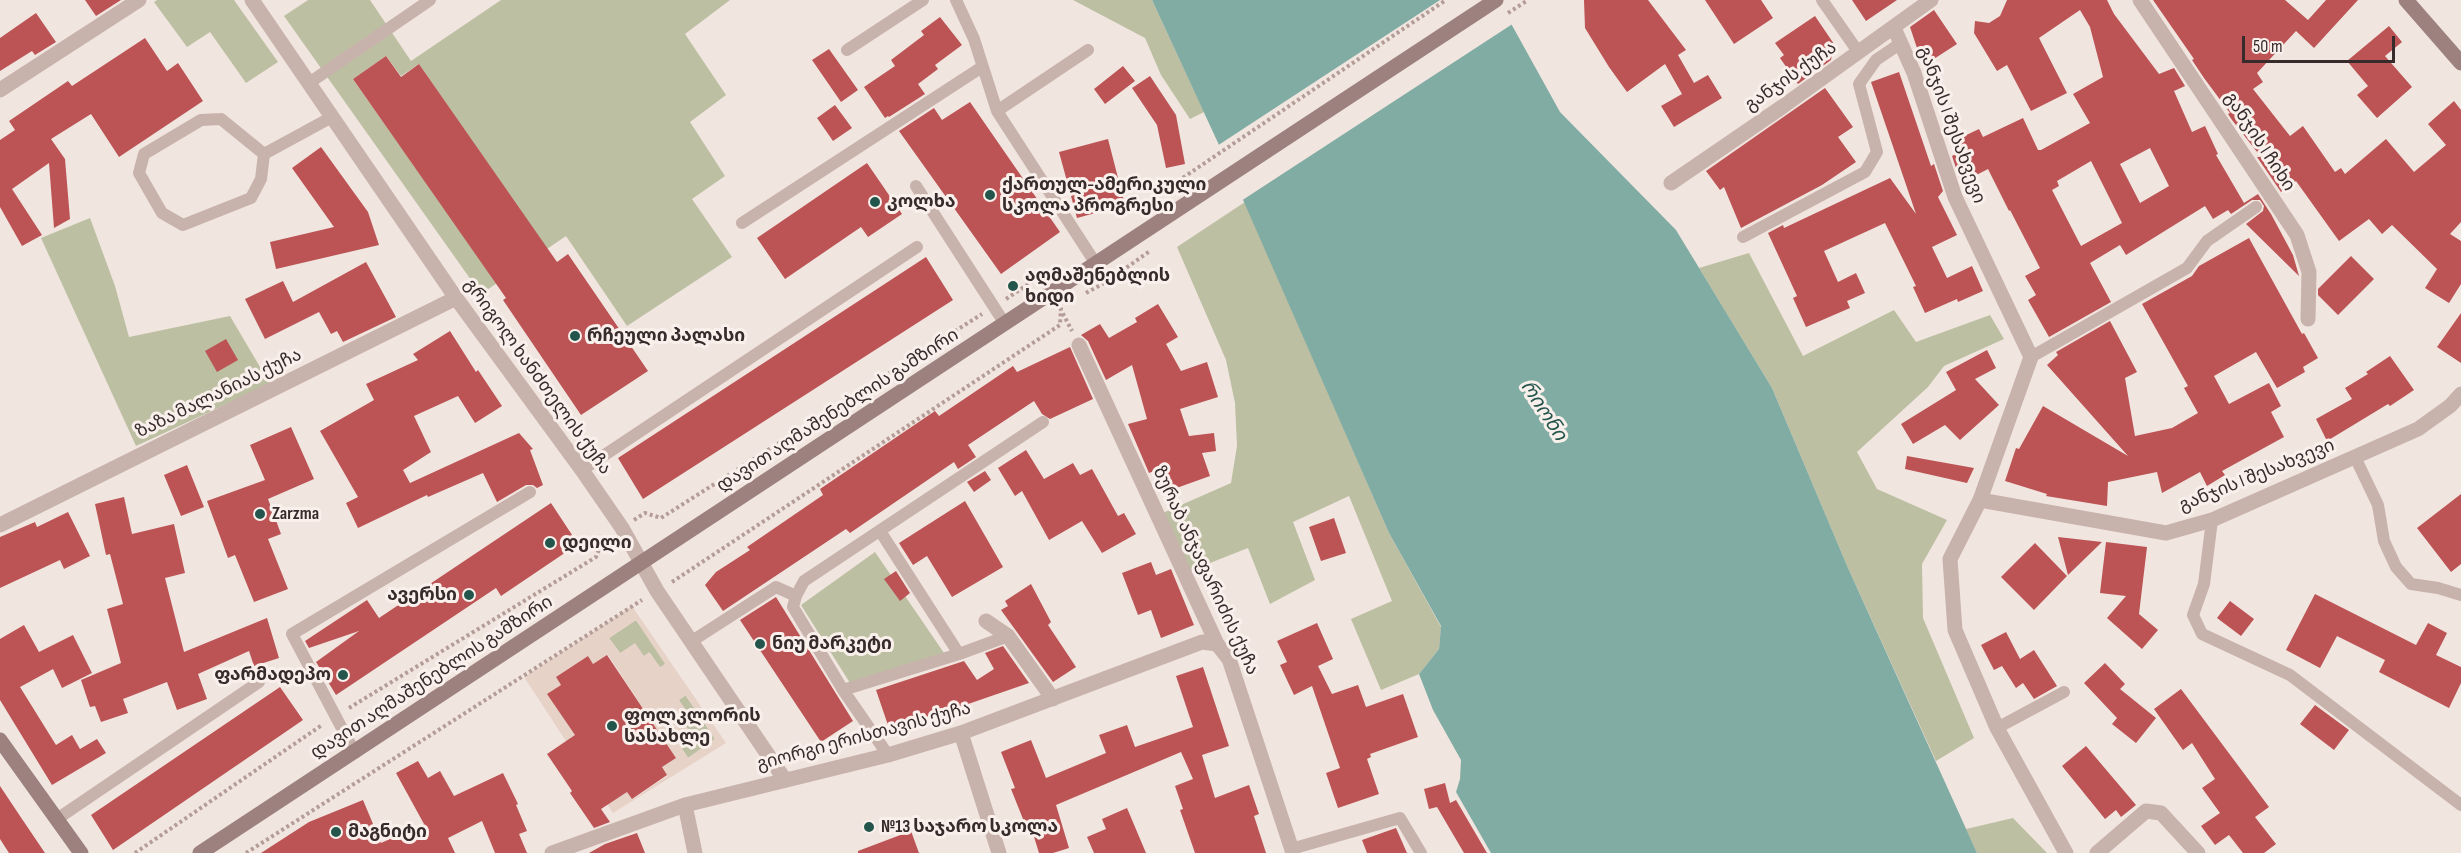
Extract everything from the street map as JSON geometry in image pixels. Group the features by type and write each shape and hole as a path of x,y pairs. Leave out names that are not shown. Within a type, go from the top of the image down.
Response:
{"main road":[{"name":"დავით აღმაშენებლის გამზირი","path":"200,853 1496,0"},
{"path":"2406,0 2461,63"},
{"path":"0,740 81,853"}],"street":[{"path":"0,90 139,0"},
{"name":"გრიგოლ ხანძთელის ქუჩა","path":"252,0 456,298 582,470 642,562 657,591 785,780"},
{"name":"განჯის ქუჩა","path":"1671,183 1859,53 1931,0"},
{"name":"განჯის I ჩიხი","path":"2140,0 2297,235 2309,272 2308,319"},
{"name":"განჯის I შესახვევი","path":"1894,28 1914,73 1955,197 2031,357"},
{"name":"ზაზა მალანიას ქუჩა","path":"0,525 456,298"},
{"name":"ზურაბ ანჯაფარიძის ქუჩა","path":"1079,345 1217,644 1229,659 1292,851"},
{"path":"2031,357 1980,500 1950,559 1955,630 1997,728 2066,853"},
{"name":"განჯის I შესახვევი","path":"1980,500 2166,533 2212,520 2418,429 2450,406 2461,394"},
{"path":"986,621 1008,636 1053,699"},
{"name":"გიორგი ერისთავის ქუჩა","path":"552,853 685,805 888,755 961,734 1202,642 1217,644"},
{"path":"961,734 999,853"},
{"path":"685,805 694,853"},
{"path":"2097,853 2146,811 2161,813 2198,853"}],"lane":[{"path":"309,83 430,0"},
{"path":"847,50 923,0"},
{"path":"956,0 974,39 997,111 1096,264"},
{"path":"1822,0 1859,53"},
{"path":"1743,237 1865,172 1877,153 1859,84 1876,60 1901,44"},
{"path":"997,111 1088,50"},
{"path":"742,223 982,67"},
{"path":"264,154 332,117"},
{"path":"221,119 264,154 261,179 251,198 183,225 162,213 139,172 144,154 201,120 221,119"},
{"path":"916,186 1005,324"},
{"path":"2031,357 2187,268 2207,240 2256,207"},
{"path":"582,470 917,247"},
{"path":"888,755 843,690 792,607 796,596 804,581 1043,422"},
{"path":"2355,457 2378,506 2384,541 2396,567 2411,584 2438,588 2461,595"},
{"path":"355,753 292,634 530,492"},
{"path":"2212,520 2204,584 2193,615 2202,634 2290,675 2461,805"},
{"path":"880,531 959,654"},
{"path":"692,641 776,587 796,596"},
{"path":"843,690 959,654 1008,636"},
{"path":"57,819 259,682"},
{"path":"1997,728 2064,692"},
{"path":"1292,851 1400,818 1421,853"}],"path":[{"path":"1150,200 1446,0"},
{"path":"1078,298 1106,282 1151,250"},
{"path":"1060,308 1069,303"},
{"path":"1060,308 1079,345"},
{"path":"246,853 657,591 1060,325 1060,308"}],"green space":[{"path":"157,0 234,0 278,62 246,83 210,32 187,47 154,2"},
{"path":"308,0 370,0 411,61 501,0 730,0 685,34 726,95 690,122 725,176 692,199 732,257 627,326 566,236 481,294 284,16","holes":["386,56 401,76 419,64 540,239 490,274 353,79"]},
{"path":"1073,0 1152,0 1204,112 1190,119 1161,75 1145,38"},
{"path":"1245,202 1389,533 1441,627 1439,649 1419,674 1381,690 1351,619 1392,601 1349,496 1293,522 1315,580 1270,604 1248,548 1182,574 1156,516 1231,483 1237,446 1235,403 1226,360 1177,247"},
{"path":"90,218 115,286 129,337 230,316 270,384 136,446 41,238"},
{"path":"1749,253 1803,356 1894,310 1916,342 1990,315 2004,339 1944,366 1928,387 1857,452 1877,489 1947,520 1922,564 1923,618 1974,738 1936,761 1848,568 1772,388 1699,268"},
{"path":"875,552 944,653 850,683 801,605"},
{"path":"636,620 666,664 660,668 650,653 644,656 620,653 609,638"},
{"path":"686,695 715,739 688,758 677,741 690,732 680,718 679,700"},
{"path":"2013,818 2047,853 1977,853 1966,829"}],"shaded area":[{"path":"632,606 726,743 613,813 524,677","holes":["636,620 665,664 660,667 649,652 644,656 635,643 620,653 609,638","608,655 676,758 662,767 667,776 633,799 627,792 617,798 548,694 561,685 556,677 588,656 593,664","685,695 715,739 688,758 677,741 690,732 680,718 688,713 679,700"]}],"water":[{"name":"რიონი","path":"1152,0 1498,0 1560,112 1676,230 1772,388 1848,568 1977,853 1491,853 1456,792 1460,779 1461,760 1433,710 1419,674 1439,649 1441,626 1389,533 1219,145"}],"pier":[{"path":"1440,0 1501,0 1514,23 1241,201 1217,146"}],"building":[{"path":"85,0 121,0 96,16"},
{"path":"1584,0 1648,0 1686,50 1678,55 1694,83 1708,75 1722,98 1674,127 1661,106 1682,94 1665,64 1627,92 1585,28"},
{"path":"1705,0 1761,0 1773,18 1734,44"},
{"path":"1852,0 1897,0 1866,21"},
{"path":"2007,0 2107,0 2114,14 2159,74 2174,68 2185,86 2174,91 2192,132 2205,126 2218,154 2216,155 2244,203 2258,194 2293,255 2299,276 2246,224 2263,211 2264,206 2260,200 2252,200 2231,214 2228,210 2213,219 2205,206 2126,255 2120,245 2090,263 2111,302 2049,337 2028,300 2036,295 2025,276 2040,268 2010,210 1988,169 1961,183 1952,156 1963,150 1958,139 1979,129 1983,137 2023,118 2038,150 2041,150 2090,123 2073,94 2103,77 2090,27 2080,10 2039,38 2067,93 2031,111 2007,65 1997,71 1974,33 1975,21 1989,23 2000,16","holes":["2150,148 2169,186 2140,203 2120,164","2091,161 2122,223 2081,246 2052,190 2059,186 2057,181"]},
{"path":"2153,0 2285,0 2308,20 2326,0 2358,0 2314,48 2296,31 2257,73 2263,82 2253,89 2290,136 2303,126 2335,172 2341,168 2345,174 2386,139 2414,172 2446,145 2428,124 2454,101 2461,110 2461,222 2450,234 2461,241 2461,284 2449,303 2425,288 2437,269 2392,225 2382,234 2369,219 2339,241 2296,181 2281,192 2257,157 2261,157 2232,120 2228,114 2230,113"},
{"path":"1934,10 1957,44 1923,66 1910,27"},
{"path":"36,13 56,42 35,55 32,51 0,71 0,38"},
{"path":"1815,16 1834,44 1831,60 1798,84 1780,58 1784,55 1775,43"},
{"path":"940,17 962,45 935,65 938,69 918,84 925,94 885,118 864,87 895,66 891,60 924,35 921,31"},
{"path":"2389,26 2402,42 2385,56 2412,87 2377,118 2357,95 2368,86 2347,61"},
{"path":"145,38 167,71 178,63 203,101 119,157 91,114 51,139 65,159 70,219 54,228 49,163 12,189 42,235 22,246 0,207 0,140 15,130 9,121 68,81 72,86"},
{"path":"829,49 858,90 841,102 812,60"},
{"path":"386,56 401,77 419,64 557,262 568,254 648,371 581,415 503,300 506,298 353,79"},
{"path":"1123,66 1135,81 1105,104 1094,89"},
{"path":"1899,72 1931,166 1934,164 1943,191 1938,197 1957,235 1932,247 1947,278 1972,266 1983,291 1925,313 1913,287 1916,286 1885,223 1824,251 1838,282 1856,273 1865,293 1847,301 1850,308 1806,327 1793,298 1797,296 1768,233 1783,225 1784,228 1890,178 1916,214 1871,82"},
{"path":"1150,76 1176,115 1185,164 1166,168 1157,125 1132,88"},
{"path":"1825,88 1853,127 1838,137 1856,162 1822,185 1741,228 1724,187 1720,190 1706,171"},
{"name":"ქართულ-ამერიკული სკოლა პროგრესი","path":"970,102 1060,232 1001,274 899,131 934,108 942,120"},
{"path":"835,105 852,128 833,141 817,118"},
{"path":"1108,139 1125,205 1077,218 1059,152"},
{"path":"321,147 368,212 379,245 276,269 270,242 334,227 292,168"},
{"path":"867,163 902,214 868,237 861,227 785,279 757,238"},
{"path":"2249,238 2302,334 2304,333 2318,358 2303,367 2305,372 2277,388 2256,352 2214,376 2229,404 2269,383 2281,406 2271,412 2284,437 2222,471 2225,475 2207,486 2200,472 2162,493 2157,472 2108,482 2107,506 2046,496 2047,494 2005,481 2016,448 2019,449 2043,406 2128,456 2047,365 2058,355 2056,352 2110,321 2137,372 2125,378 2135,436 2172,428 2198,413 2184,388 2188,386 2142,304 2192,276 2199,266"},
{"path":"2351,256 2374,279 2338,315 2318,295 2318,289"},
{"path":"926,257 953,300 643,499 618,458"},
{"path":"366,262 396,317 343,342 337,331 331,334 319,312 265,339 245,299 283,281 293,302"},
{"path":"1158,304 1178,337 1166,344 1181,371 1207,362 1218,397 1180,409 1189,436 1214,433 1216,451 1202,453 1210,476 1171,490 1162,468 1149,473 1128,424 1147,419 1132,365 1106,380 1088,341 1081,335 1100,324 1109,338 1137,322 1135,318"},
{"path":"2461,313 2461,363 2437,347"},
{"path":"450,331 476,372 478,370 502,406 475,423 458,396 414,416 431,452 403,470 410,483 519,433 533,449 530,450 543,485 537,488 533,485 526,485 497,502 483,473 428,497 427,495 358,528 346,503 358,497 320,431 374,400 366,384 418,360 413,354"},
{"path":"226,339 238,360 217,372 205,351"},
{"path":"1070,347 1093,399 1050,419 1042,414 1034,401 968,445 976,457 958,469 954,462 850,533 846,529 723,611 705,585 716,572 750,550 747,547 823,495 820,489 935,411 939,416 1013,366 1017,372"},
{"path":"1987,350 1996,368 1975,379 1999,405 1960,440 1945,425 1913,444 1901,424 1956,390 1946,372"},
{"path":"2390,356 2414,390 2327,441 2316,419 2352,399 2345,388 2368,374 2366,372"},
{"path":"291,427 314,479 268,499 281,534 268,539 288,589 254,602 235,555 228,558 207,501 265,480 250,445"},
{"path":"1026,450 1044,479 1073,463 1080,475 1092,469 1118,516 1124,513 1136,534 1102,553 1082,521 1049,540 1022,491 1015,496 998,468"},
{"path":"1907,456 1974,468 1967,483 1905,469"},
{"path":"187,465 204,507 181,516 164,475"},
{"path":"985,471 991,480 974,492 967,482"},
{"path":"2461,494 2461,564 2451,572 2417,528"},
{"path":"124,497 132,534 174,524 185,573 165,578 184,652 267,618 279,658 254,666 249,651 198,674 207,699 177,710 167,682 123,699 128,713 101,722 95,706 90,707 81,680 121,663 107,609 123,604 110,554 106,555 95,504"},
{"path":"965,501 1003,567 952,597 927,556 913,565 899,543"},
{"path":"551,503 578,544 501,596 496,588 336,695 316,662 359,631 309,648 305,641 367,600 379,618"},
{"path":"68,512 90,556 64,569 60,560 0,588 0,537 35,522 37,527"},
{"path":"1334,518 1346,553 1321,561 1309,527"},
{"path":"2058,537 2102,542 2068,575"},
{"path":"2106,542 2147,547 2139,614 2158,630 2142,649 2107,618 2126,596 2100,593"},
{"path":"2035,543 2067,576 2034,610 2001,577"},
{"path":"1151,562 1156,575 1171,569 1194,625 1161,638 1151,610 1138,615 1122,573"},
{"path":"896,571 910,593 900,601 884,579"},
{"path":"1031,584 1051,622 1048,625 1076,667 1053,682 1001,610 1008,606 1005,601"},
{"path":"2315,594 2416,645 2428,623 2447,633 2436,655 2461,667 2461,683 2449,708 2379,672 2385,660 2337,636 2320,668 2286,650"},
{"path":"776,597 853,721 821,742 740,620"},
{"path":"2230,601 2254,619 2241,636 2217,618"},
{"path":"1317,623 1333,659 1318,666 1332,694 1358,685 1366,707 1403,694 1418,737 1370,754 1371,757 1367,759 1379,794 1338,808 1326,773 1340,768 1312,686 1294,695 1280,665 1287,662 1277,641"},
{"path":"24,625 39,652 73,635 92,673 62,688 53,669 20,687 56,745 72,735 80,749 97,739 106,753 52,785 0,700 0,639"},
{"path":"2006,632 2020,659 2034,650 2057,686 2034,699 2023,683 2016,688 2002,666 1994,670 1981,645"},
{"path":"1003,646 1029,683 890,731 876,690 964,661 977,680 994,669 985,653"},
{"name":"ფოლკლორის სასახლე","path":"607,655 676,758 662,767 667,775 632,799 627,792 601,809 610,822 594,828 547,754 575,735 547,694 561,685 556,677 588,656 593,664"},
{"path":"2105,663 2125,684 2120,689 2156,718 2136,743 2112,724 2117,718 2084,683"},
{"path":"1203,667 1229,746 1202,755 1215,798 1249,785 1259,814 1254,816 1266,853 1195,853 1180,810 1183,809 1175,786 1193,779 1181,752 1056,805 1069,848 1053,853 1039,853 1031,827 1027,829 1011,789 1015,788 1001,752 1031,740 1046,778 1106,753 1099,735 1127,725 1135,747 1193,727 1176,676"},
{"path":"280,687 303,720 113,850 91,815"},
{"path":"2181,689 2269,807 2255,817 2276,844 2264,853 2243,853 2229,835 2215,845 2201,826 2220,813 2202,788 2215,779 2192,743 2183,750 2154,709"},
{"path":"2315,705 2349,730 2334,750 2300,724"},
{"path":"2086,746 2136,805 2121,817 2116,810 2105,819 2062,766"},
{"path":"418,761 428,778 440,771 454,796 503,773 518,804 516,805 527,831 519,834 527,853 495,853 482,821 448,838 455,853 261,853 309,822 363,800 381,843 424,824 396,773"},
{"path":"1445,783 1450,803 1456,800 1487,853 1464,853 1437,807 1429,809 1424,789"},
{"path":"0,786 45,853 9,853 0,839"},
{"path":"1127,808 1146,853 1094,853 1087,837 1106,829 1102,819"},
{"path":"1396,828 1407,853 1367,853 1362,840"},
{"path":"911,831 919,853 858,853 858,851"},
{"path":"637,833 645,853 589,853 605,844"}],"place":[{"name":"ქართულ-ამერიკული სკოლა პროგრესი","path":"990,195"},
{"name":"კოლხა","path":"875,202"},
{"name":"აღმაშენებლის ხიდი","path":"1013,286"},
{"name":"რჩეული პალასი","path":"575,336"},
{"name":"Zarzma","path":"260,514"},
{"name":"დეილი","path":"550,543"},
{"name":"ავერსი","path":"469,595"},
{"name":"ნიუ მარკეტი","path":"760,644"},
{"name":"ფარმადეპო","path":"343,675"},
{"name":"ფოლკლორის სასახლე","path":"612,726"},
{"name":"№13 საჯარო სკოლა","path":"869,827"},
{"name":"მაგნიტი","path":"336,832"}]}
